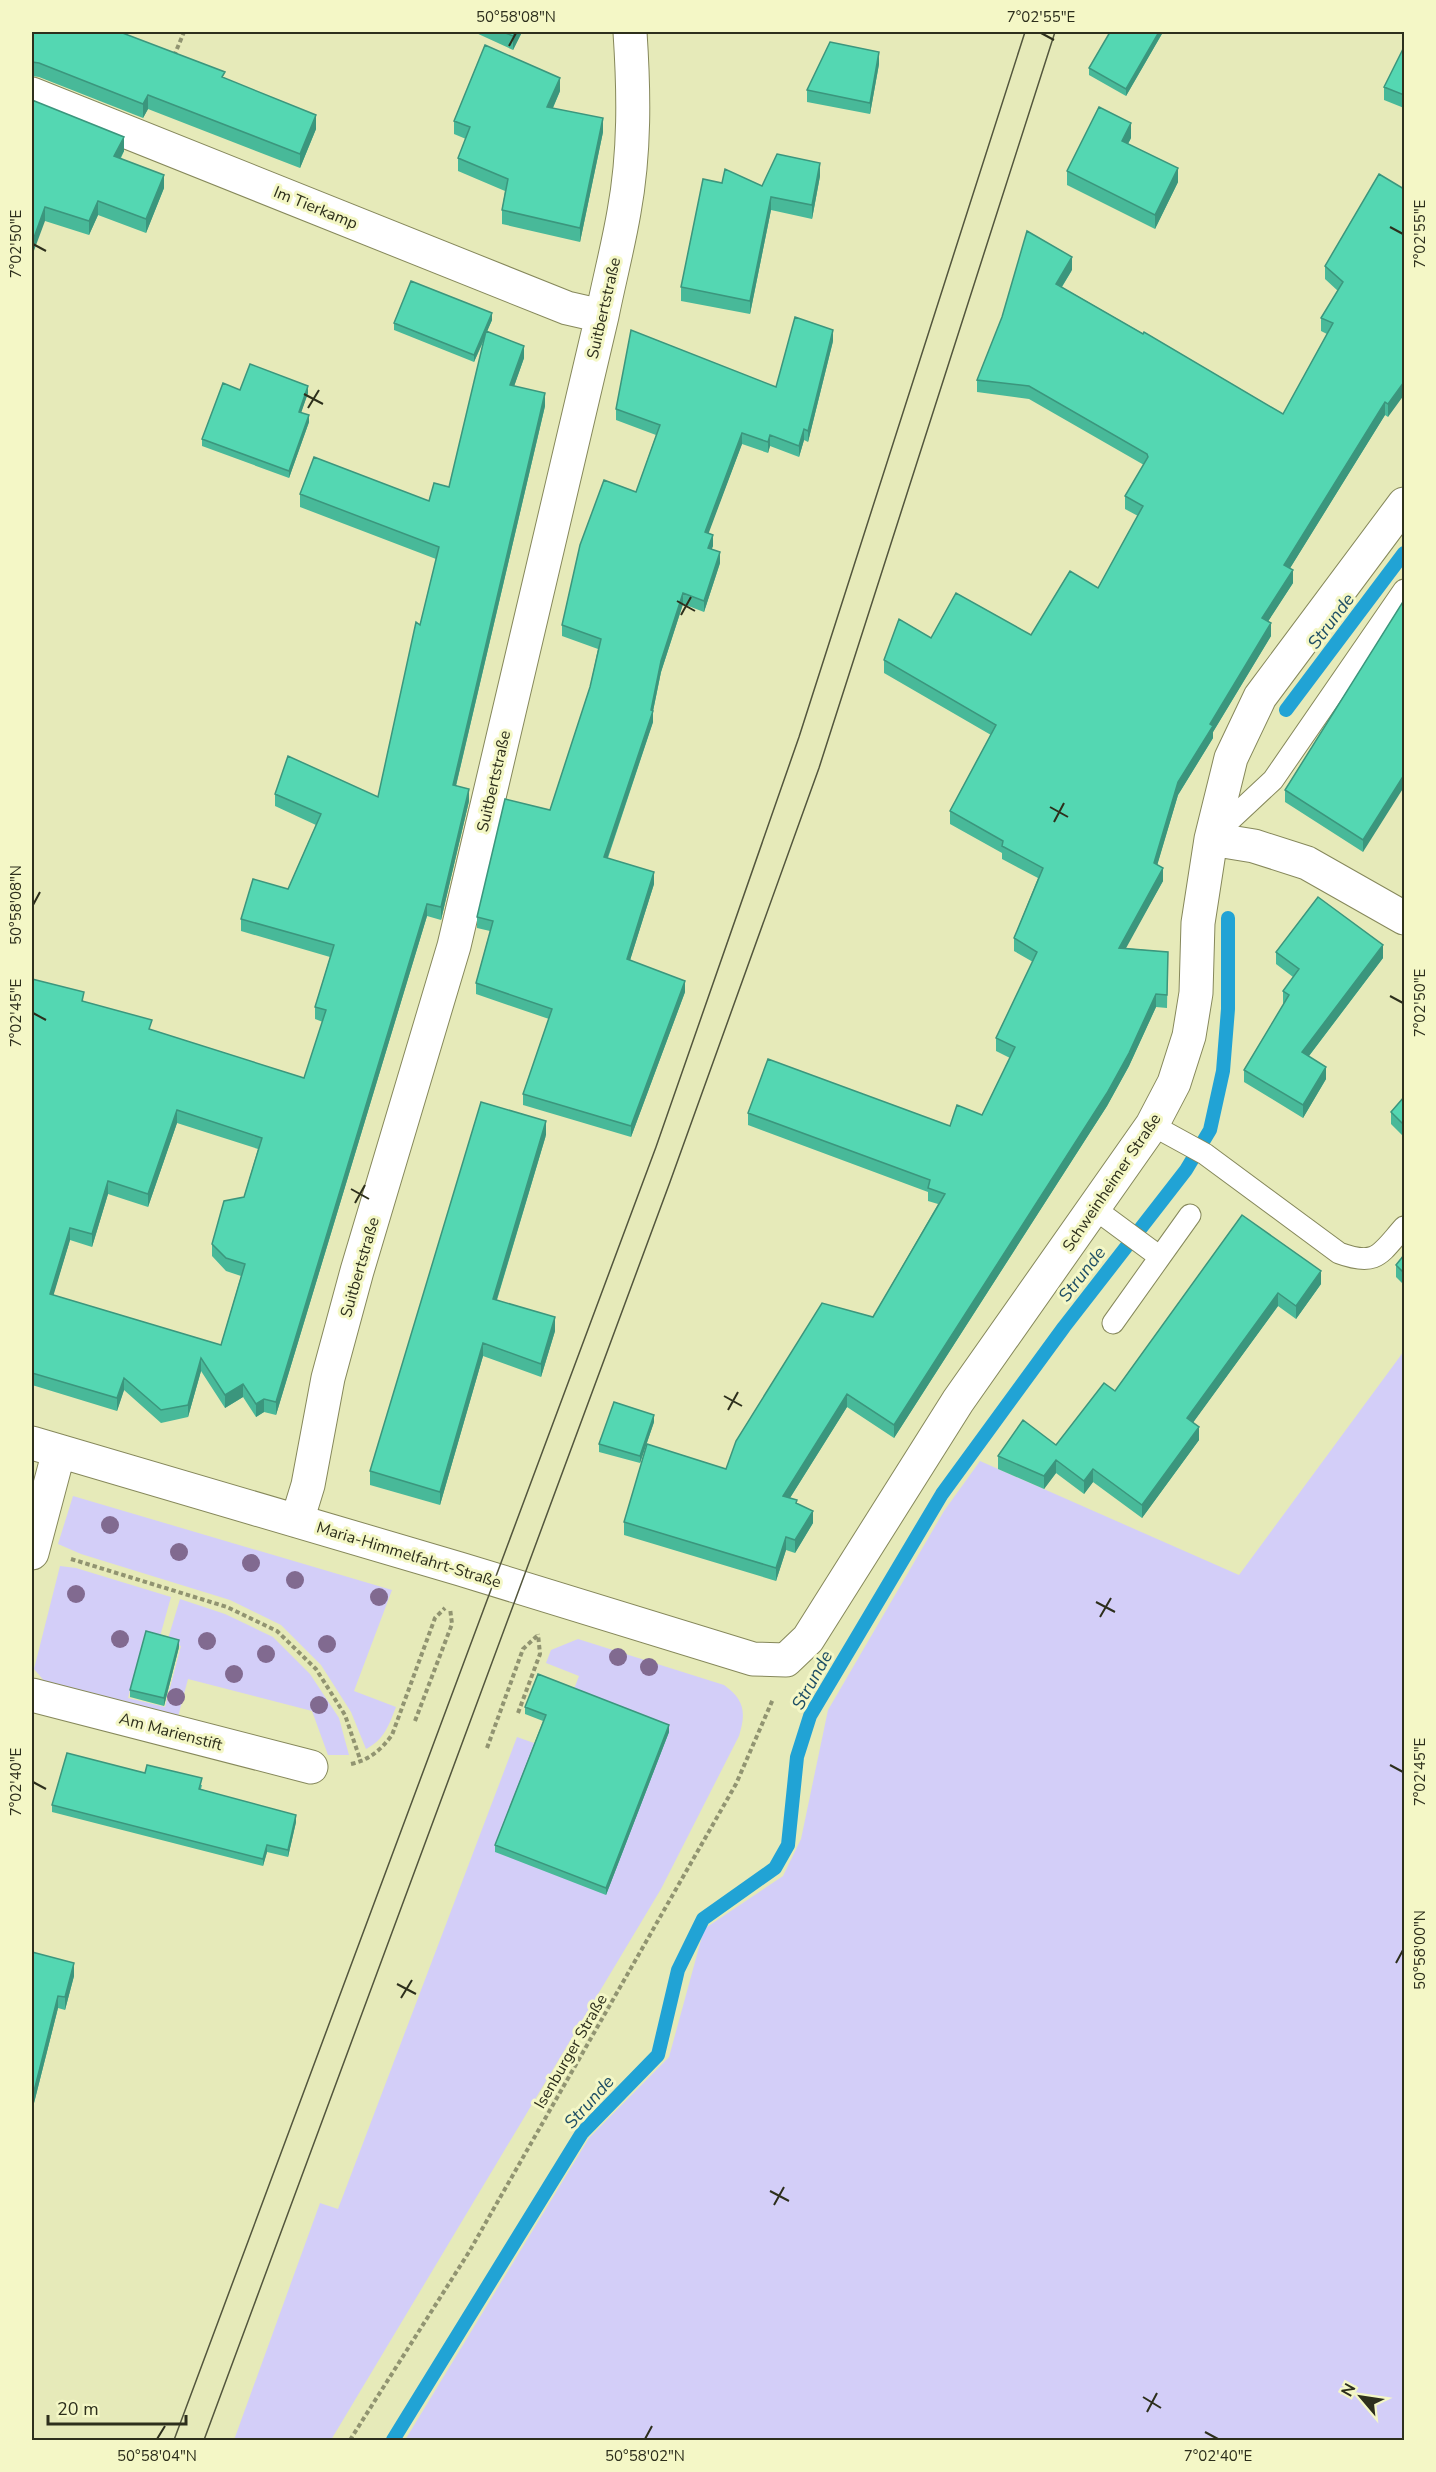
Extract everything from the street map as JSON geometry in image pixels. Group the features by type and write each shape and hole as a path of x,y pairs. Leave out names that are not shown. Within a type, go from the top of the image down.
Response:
{"street":[{"name":"Suitbertstraße","path":"297,1521 308,1485 331,1367 454,946 602,316 624,211 632,147 633,83 630,32"},
{"name":"Im Tierkamp","path":"32,94 567,308 602,316"},
{"name":"Schweinheimer Straße","path":"786,1659 808,1639 958,1401 1152,1125 1174,1083 1189,1036 1196,993 1198,923 1211,838 1231,758 1260,697 1404,504"},
{"path":"1211,838 1254,846 1307,863 1404,918"},
{"name":"Maria-Himmelfahrt-Straße","path":"45,1447 550,1596 753,1659 786,1659"},
{"path":"32,1550 45,1447"},
{"name":"Am Marienstift","path":"32,1695 311,1767"}],"lane":[{"path":"1211,838 1273,780 1404,590"},
{"path":"1152,1125 1197,1149 1339,1252 1358,1260 1378,1256 1404,1227"},
{"path":"1095,1209 1160,1257"},
{"path":"1113,1323 1190,1215"}],"path":[{"path":"172,61 184,32"},
{"path":"32,1550 227,1607 277,1631 316,1669 345,1715 361,1762"},
{"path":"518,1713 540,1654 538,1634 550,1596"},
{"path":"311,1767 336,1767 361,1762 381,1750 392,1735 435,1618 450,1604 452,1624 416,1721"},
{"path":"487,1748 523,1649 538,1634"},
{"name":"Isenburger Straße","path":"350,2440 470,2252 736,1784 777,1690 786,1659"}],"shaded area":[{"path":"1404,1351 1404,2440 405,2440 589,2138 669,2057 704,1929 783,1876 801,1839 828,1710 944,1511 980,1461 1239,1575"},
{"path":"73,1496 392,1590 354,1691 396,1707 382,1737 366,1749 351,1712 321,1665 281,1625 230,1600 81,1554 58,1544"},
{"path":"60,1566 76,1568 171,1597 159,1640 144,1637 128,1698 165,1707 181,1646 167,1642 180,1599 225,1614 273,1637 310,1674 339,1718 349,1755 328,1755 312,1711 188,1679 178,1717 46,1683 34,1669"},
{"path":"578,1639 724,1685 736,1696 742,1708 743,1720 739,1736 661,1889 331,2440 234,2440 320,2203 338,2209 517,1737 551,1749 579,1676 546,1663 551,1650"}],"building":[{"path":"32,32 120,32 225,72 222,77 316,115 300,154 148,95 143,104 32,62"},
{"path":"503,32 515,32 513,36"},
{"path":"1110,32 1159,32 1126,89 1089,68"},
{"path":"830,42 879,52 870,103 807,90"},
{"path":"485,45 560,78 547,107 603,118 580,228 502,210 508,179 458,158 470,127 454,121"},
{"path":"1404,50 1404,95 1384,87"},
{"path":"32,100 124,137 114,156 164,175 146,219 98,201 89,221 45,207 32,243"},
{"path":"1099,107 1131,123 1122,141 1178,168 1155,215 1067,171"},
{"path":"777,154 820,163 812,205 771,197 750,301 681,287 703,179 722,183 725,169 762,186"},
{"path":"1379,174 1404,189 1404,382 1388,404 1385,402 1284,565 1293,570 1262,618 1271,623 1210,724 1213,726 1178,782 1154,863 1163,868 1119,948 1168,952 1167,995 1156,994 1129,1053 1107,1093 894,1425 847,1394 783,1496 797,1500 796,1503 813,1511 795,1540 786,1537 776,1568 624,1522 647,1444 726,1469 736,1441 822,1303 873,1317 945,1194 928,1188 930,1180 748,1113 768,1059 950,1126 957,1105 982,1115 1015,1047 996,1038 1037,952 1014,938 1043,868 1002,846 1003,841 950,811 996,725 884,660 899,619 931,638 956,593 1031,635 1070,571 1098,588 1143,506 1125,496 1148,457 1147,454 1029,386 977,380 1002,317 1027,231 1072,257 1056,284 1143,334 1144,332 1283,414 1333,323 1321,318 1343,282 1325,266"},
{"path":"411,281 492,313 474,355 394,323"},
{"path":"795,317 833,330 808,431 804,429 799,446 770,435 768,442 742,433 705,532 713,535 708,548 720,552 704,601 683,593 661,661 651,710 653,711 604,857 654,872 627,959 685,981 631,1126 523,1094 552,1009 476,983 493,921 477,917 505,799 550,810 590,687 601,639 562,625 580,545 604,480 636,492 660,425 616,409 631,330 776,387"},
{"path":"486,331 524,346 510,385 545,393 453,785 469,789 441,907 427,904 276,1402 264,1399 256,1404 243,1384 225,1395 201,1358 188,1405 161,1410 124,1378 117,1398 32,1373 32,979 84,992 82,1001 152,1020 149,1029 304,1078 326,1010 315,1007 334,945 241,919 253,879 288,889 321,814 275,794 288,756 378,797 416,622 420,625 439,547 300,494 314,457 429,501 434,483 449,487","holes":["177,1110 262,1138 244,1197 224,1201 212,1244 226,1258 245,1264 221,1345 50,1294 70,1228 92,1234 108,1181 148,1194"]},
{"path":"250,364 308,386 299,412 309,415 289,471 202,439 223,383 240,390"},
{"path":"1404,600 1404,775 1363,840 1285,790"},
{"path":"1318,897 1383,945 1302,1052 1326,1067 1303,1105 1244,1070 1289,995 1283,991 1299,969 1276,952"},
{"path":"1404,1097 1404,1125 1391,1112"},
{"path":"481,1102 546,1121 493,1299 555,1317 541,1364 483,1343 440,1492 370,1471"},
{"path":"1242,1215 1321,1271 1296,1306 1278,1293 1187,1418 1199,1427 1142,1505 1093,1469 1084,1481 1056,1460 1044,1476 998,1456 1023,1420 1056,1445 1104,1383 1115,1391"},
{"path":"1404,1255 1404,1273 1396,1265"},
{"path":"614,1402 654,1415 640,1456 599,1444"},
{"path":"146,1631 179,1640 164,1698 130,1690"},
{"path":"538,1674 669,1725 606,1888 495,1845 546,1715 525,1707"},
{"path":"67,1753 145,1773 147,1765 202,1778 199,1789 296,1815 288,1850 267,1845 263,1859 52,1805"},
{"path":"32,1952 74,1963 65,1997 58,1996 32,2099"}],"waterway":[{"name":"Strunde","path":"1286,710 1404,553"},
{"name":"Strunde","path":"393,2440 582,2133 658,2055 678,1970 703,1919 775,1868 788,1845 797,1757 810,1716 942,1494 1064,1327 1186,1170 1210,1130 1223,1071 1228,1009 1228,918"}],"tram line":[{"path":"174,2440 656,1147 799,737 1025,32"},
{"path":"204,2440 670,1182 819,768 1055,32"}]}
